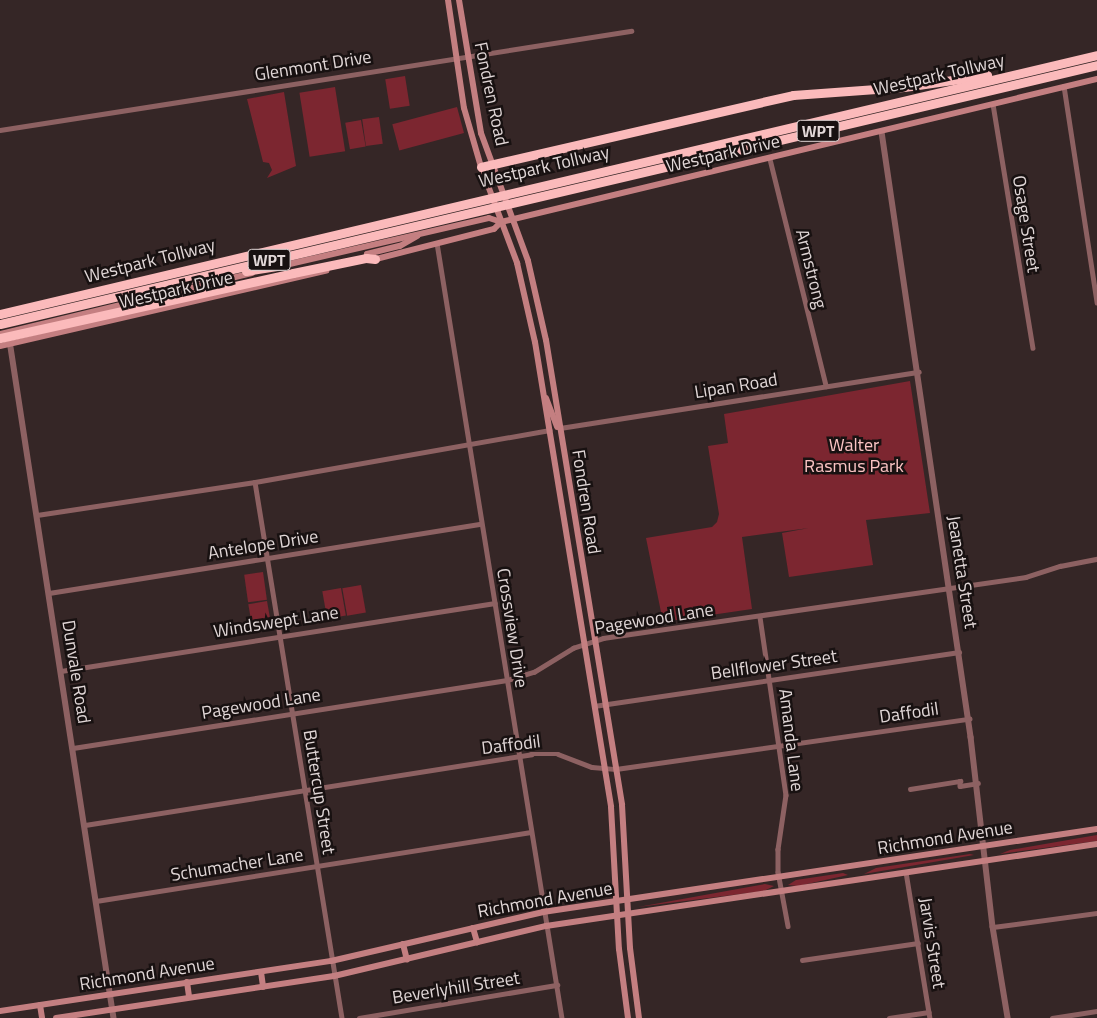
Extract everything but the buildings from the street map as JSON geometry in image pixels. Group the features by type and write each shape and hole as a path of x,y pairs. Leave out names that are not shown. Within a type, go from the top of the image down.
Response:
{"highway":[{"name":"Westpark Tollway","path":"0,314 534,186 1097,55"},
{"name":"Westpark Tollway","path":"0,324 1097,65"},
{"path":"481,168 793,95 904,87 1044,67"},
{"path":"0,338 245,284 369,259"},
{"path":"80,295 285,266"}],"main road":[{"name":"Fondren Road","path":"448,0 464,108 481,168 520,277 535,342 613,832 617,916 628,1018"},
{"name":"Fondren Road","path":"459,0 481,133 531,275 546,340 558,428 616,769 624,830 628,914 639,1018"},
{"name":"Westpark Drive","path":"0,346 437,243 494,229 501,222 511,219 770,159 1097,78"},
{"name":"Westpark Drive","path":"0,334 489,218 501,222"},
{"path":"369,259 367,254 400,246 422,233"},
{"path":"520,277 531,275"},
{"path":"535,342 546,340"},
{"path":"543,391 553,424 558,428"},
{"path":"549,430 555,437 566,474"},
{"path":"560,504 571,504"},
{"path":"571,572 582,571"},
{"name":"Richmond Avenue","path":"0,1011 331,961 544,912 1097,829"},
{"name":"Richmond Avenue","path":"56,1018 189,996 334,976 546,926 1097,844"},
{"path":"473,928 477,942"},
{"path":"403,944 407,960"},
{"path":"260,972 263,986"},
{"path":"187,982 189,996"},
{"path":"40,1005 42,1018"},
{"path":"626,1008 637,1006"}],"street":[{"name":"Glenmont Drive","path":"0,130 455,57 631,31"},
{"path":"1064,86 1097,302"},
{"name":"Osage Street","path":"993,104 1033,348"},
{"name":"Jeanetta Street","path":"882,132 969,719 978,783 992,927 1008,1018"},
{"name":"Armstrong","path":"770,159 826,386"},
{"name":"Crossview Drive","path":"437,243 562,1018"},
{"name":"Dunvale Road","path":"8,332 114,1018"},
{"name":"Lipan Road","path":"558,428 919,372"},
{"path":"37,515 255,482 549,430"},
{"name":"Buttercup Street","path":"255,482 318,866 331,961 342,1018"},
{"name":"Antelope Drive","path":"49,593 481,524"},
{"name":"Pagewood Lane","path":"73,748 292,712 507,680 534,672 595,641 1026,577 1060,566 1097,559"},
{"name":"Windswept Lane","path":"61,671 280,635 495,603"},
{"name":"Amanda Lane","path":"760,617 786,795 778,849 779,878 788,926"},
{"name":"Bellflower Street","path":"594,706 959,652"},
{"name":"Daffodil","path":"85,825 520,756 558,754 604,770 969,719"},
{"path":"910,789 960,781 960,786 978,783"},
{"name":"Schumacher Lane","path":"96,902 531,832"},
{"name":"Jarvis Street","path":"906,872 930,1018"},
{"path":"992,927 1097,913"},
{"path":"802,960 918,943"},
{"name":"Beverlyhill Street","path":"359,1018 556,985"},
{"path":"1052,1018 1097,1010"},
{"path":"889,1018 929,1012"}],"green space":[{"path":"405,76 410,106 390,109 385,79"},
{"path":"335,87 345,151 310,157 299,93"},
{"path":"284,92 296,166 267,178 272,170 269,163 263,162 247,99"},
{"path":"457,107 464,133 399,150 392,124"},
{"path":"379,117 383,144 366,146 362,119"},
{"path":"361,120 366,147 350,149 345,123"},
{"name":"Walter Rasmus Park","path":"910,381 930,513 866,520 873,565 789,577 782,533 809,528 742,537 752,609 663,622 646,538 712,527 717,522 719,514 708,446 728,443 724,414"},
{"path":"263,572 267,600 248,602 244,575"},
{"path":"361,585 366,613 347,616 342,588"},
{"path":"341,588 346,616 327,619 322,591"},
{"path":"267,601 272,629 253,632 248,604"},
{"path":"1097,835 1097,841 1000,854 1010,850"},
{"path":"970,854 974,855 864,874 876,868"},
{"path":"843,873 848,875 798,886 788,885 796,880"},
{"path":"765,884 774,886 764,891 638,907"}]}
